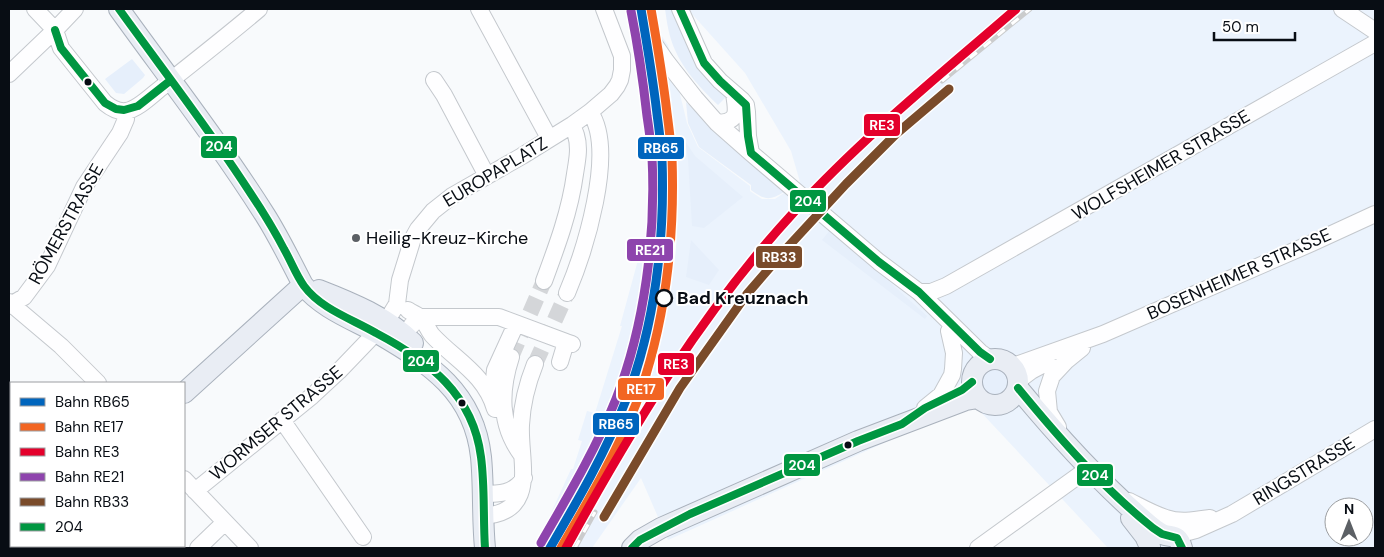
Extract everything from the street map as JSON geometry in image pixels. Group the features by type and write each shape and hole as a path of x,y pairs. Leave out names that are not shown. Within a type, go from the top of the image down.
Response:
{"main road":[{"path":"119,9 208,131 266,216 306,281 311,295 321,304 380,324 409,339 458,396 473,423 481,457 482,516 485,548"},
{"path":"185,392 306,281"},
{"path":"902,424 925,408 962,390 998,359 1006,361 1022,408 1073,452 1113,492 1145,536 1167,544"},
{"path":"979,377 984,403 996,406 1015,384"},
{"path":"632,548 640,540 690,514 858,441 966,400 979,377"},
{"path":"478,548 482,516"}],"street":[{"path":"35,9 55,30 61,48 105,103 111,108 126,111 134,108 171,80 259,9"},
{"path":"9,74 75,9"},
{"path":"479,9 550,138"},
{"name":"EUROPAPLATZ","path":"380,324 397,304 400,280 413,238 425,220 442,203 590,112 617,86 622,70 622,56 604,9"},
{"path":"635,9 666,62 714,119 879,262 949,331 974,360 979,377"},
{"path":"680,9 704,63 720,82 746,105 751,153"},
{"path":"1342,9 1375,31"},
{"name":"WOLFSHEIMER STRASSE","path":"919,292 931,292 946,286 1375,43"},
{"path":"434,80 444,95 487,176"},
{"path":"714,119 728,122 735,117 737,110 734,94"},
{"name":"RÖMERSTRASSE","path":"10,304 24,297 47,266 84,187 120,133 126,119 126,111"},
{"path":"567,294 583,252 599,175 600,146 594,118 590,112"},
{"path":"544,281 565,221 575,175 578,147 572,124"},
{"path":"575,175 587,168 594,170 599,175"},
{"name":"BOSENHEIMER STRASSE","path":"1015,384 1103,334 1375,214"},
{"path":"879,262 919,292 980,352 979,377"},
{"path":"935,308 936,298 946,286"},
{"path":"10,304 61,346 97,382"},
{"path":"524,322 495,370 493,404 482,383 462,361 413,318 499,317 524,322 569,343 560,362"},
{"name":"WORMSER STRASSE","path":"189,485 282,420 312,396 339,372 380,324"},
{"path":"925,408 941,395 952,375 954,353 949,331"},
{"name":"BOSENHEIMER STRASSE","path":"1015,384 1031,371 1082,348 1103,334"},
{"path":"1073,452 1049,412 1047,392 1052,376 1082,348"},
{"path":"482,516 493,516 512,505 521,493 524,478 522,456 514,427 504,413 504,385 511,356"},
{"path":"514,427 535,364"},
{"path":"282,420 363,537"},
{"name":"RINGSTRASSE","path":"1167,544 1185,534 1232,514 1375,429"},
{"path":"978,548 1089,468"},
{"path":"482,494 505,493 514,489 524,478"},
{"path":"189,485 250,548"},
{"path":"1113,492 1152,513 1168,519 1196,520 1232,514"},
{"path":"198,548 224,523"}],"shaded area":[{"path":"634,9 653,9 658,31 668,45 687,123 698,147 750,186 750,191 762,199 775,199 800,182 791,151 745,73 692,14 690,9 1375,9 1375,548 1108,548 977,408 944,416 668,540 641,478 592,548 535,548 571,469 573,469 582,441 578,440 587,411 595,413 622,326 620,326 638,260 650,261 653,174 649,170 645,97"},
{"path":"665,9 671,9 676,21 703,65 727,96 718,105 694,80 679,58 667,25"},
{"path":"132,59 145,75 124,94 116,93 105,79"},
{"path":"686,102 784,192 771,198 760,196 751,190 751,185 699,147 688,123"},
{"path":"685,141 695,156 743,197 704,228 692,226 688,159"},
{"path":"830,230 927,316 925,319 822,240"},
{"path":"691,240 719,270 709,285 686,277"},
{"path":"996,365 1002,366 1007,370 1011,375 1011,387 1007,392 1002,396 996,397 990,396 985,392 981,387 980,381 981,375 985,370 990,366"}],"tunnel":[{"path":"511,357 544,281"},
{"path":"535,364 567,293"}],"railway":[{"path":"942,81 1030,9"},
{"path":"575,548 595,512"}],"rail line":[{"name":"RB65","path":"550,548 591,476 610,438 636,371 651,312 660,251 663,189 660,137 641,9"},
{"name":"RE17","path":"561,548 601,477 628,423 646,375 661,314 670,252 673,189 672,158 664,87 651,9"},
{"name":"RE3","path":"566,548 670,372 729,289 761,250 795,211 848,157 1016,9"},
{"name":"RE21","path":"541,543 581,472 608,418 626,371 641,310 650,248 653,187 652,157 642,76 631,11"},
{"name":"RB33","path":"604,517 680,388 747,294 846,184 896,134 949,89"}],"transit line":[{"name":"204","path":"119,9 203,123 235,170 272,228 304,286 319,301 337,313 414,355 445,382 458,397 469,415 481,457 485,548"},
{"name":"204","path":"680,9 704,63 746,105 751,153 879,262 919,292 980,352 990,359"},
{"name":"204","path":"55,30 61,48 105,103 116,109 124,110 138,106 171,80"},
{"name":"204","path":"632,548 640,540 690,514 858,441 902,424 925,408 962,390 972,382"},
{"name":"204","path":"1018,388 1099,479 1153,528 1162,534 1177,538 1182,548"}],"place":[{"name":"Heilig-Kreuz-Kirche","path":"356,238"},
{"name":"Bad Kreuznach","path":"664,298"}]}
